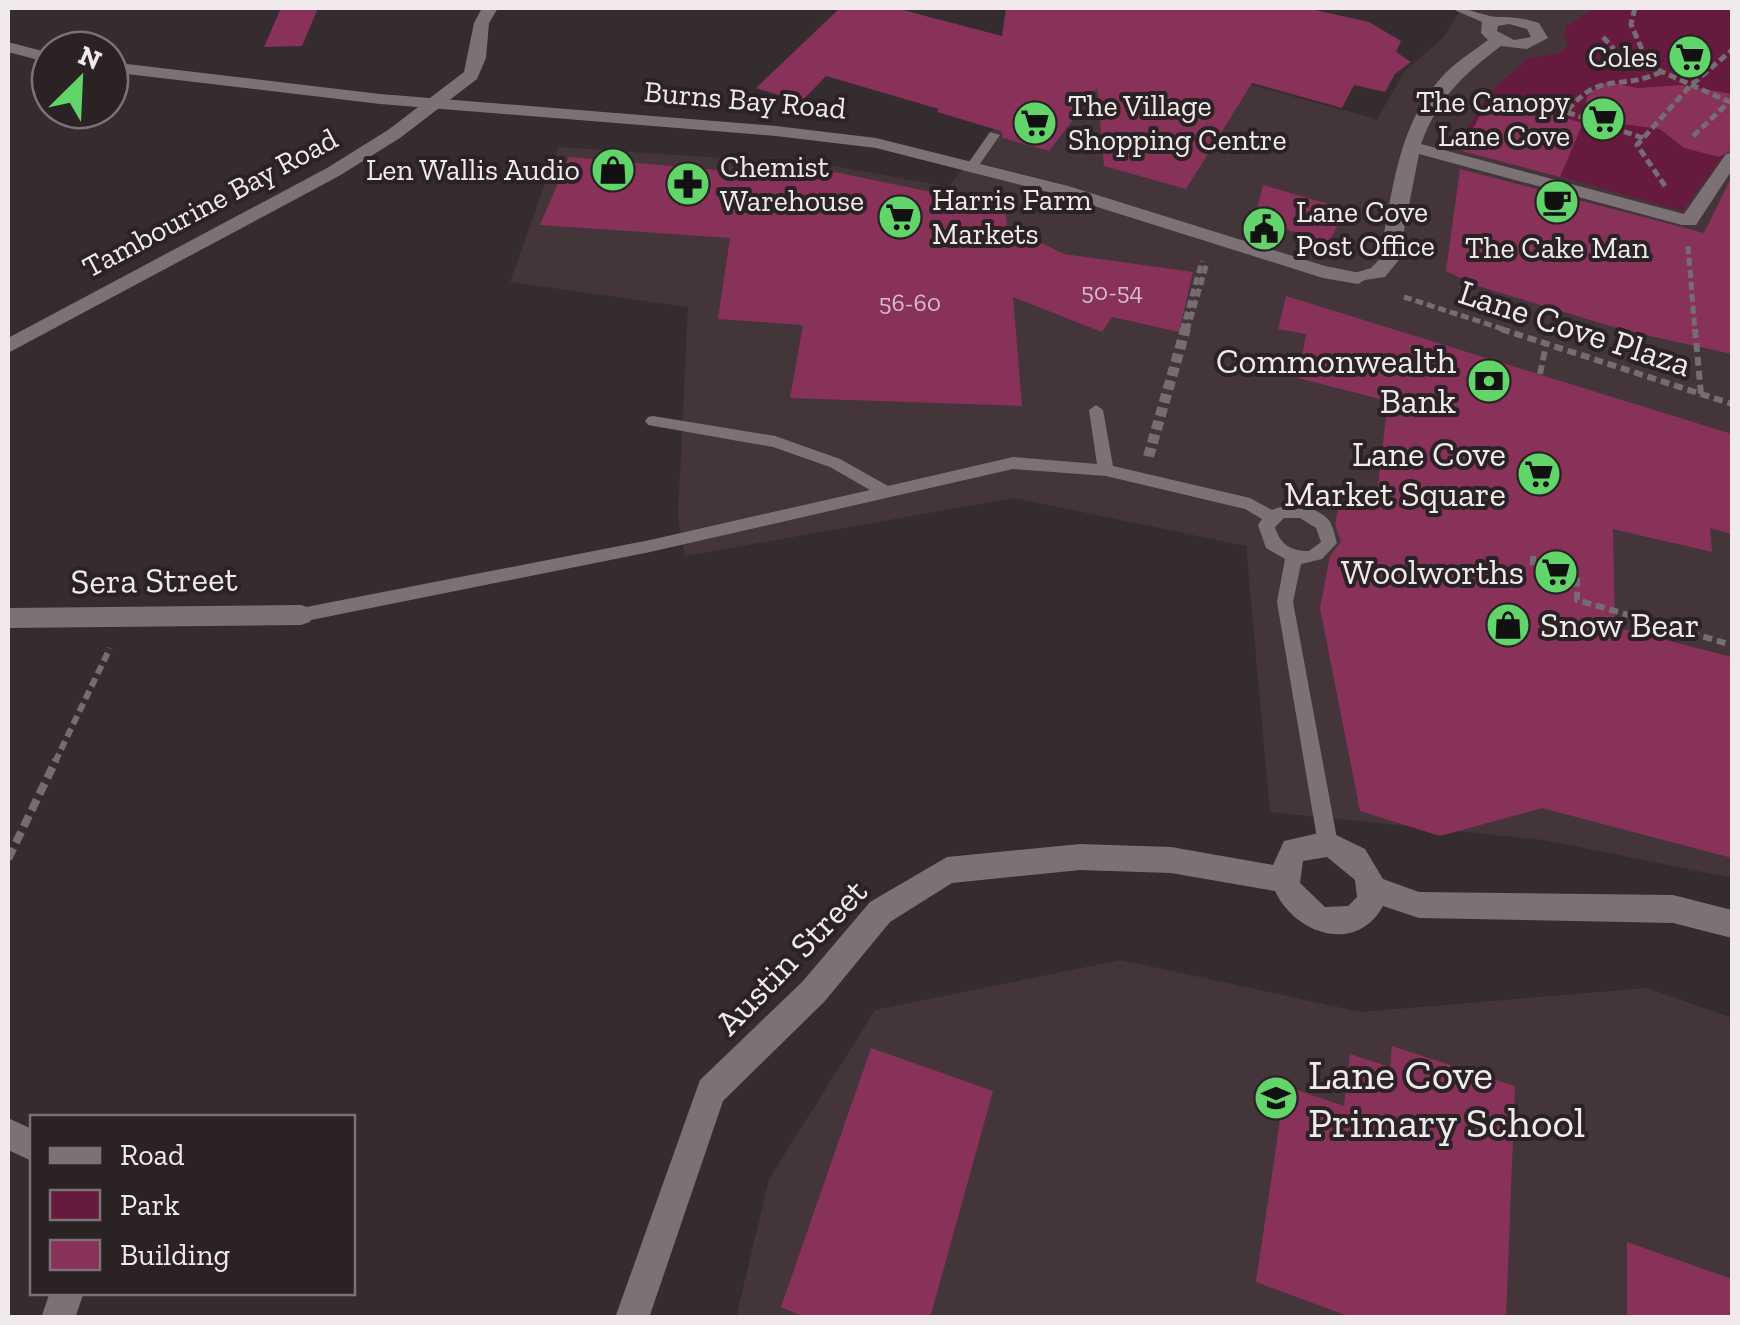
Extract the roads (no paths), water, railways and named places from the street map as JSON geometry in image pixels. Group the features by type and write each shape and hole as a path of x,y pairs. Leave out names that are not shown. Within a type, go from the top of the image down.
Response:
{"street":[{"name":"Tambourine Bay Road","path":"8,346 333,172 436,104 464,83 476,67 479,24 490,8"},
{"path":"1458,8 1493,21 1523,22 1538,30 1540,38 1524,45 1499,40 1487,29 1493,21"},
{"path":"1523,22 1538,8"},
{"path":"1499,40 1446,81 1420,122 1414,147 1688,228 1732,158"},
{"name":"Burns Bay Road","path":"130,69 436,104 832,136 972,165 1323,272 1358,278 1378,273 1388,261 1414,147"},
{"name":"Sera Street","path":"8,618 302,614"},
{"path":"1328,844 1362,864 1372,889 1364,913 1338,924 1308,915 1296,904 1284,880 1284,868 1294,850 1328,844"},
{"name":"Austin Street","path":"632,1318 710,1092 814,991 880,912 948,870 1080,857 1171,860 1284,880"},
{"path":"1372,889 1419,904 1673,909 1732,924"}],"lane":[{"path":"972,165 994,136"},
{"path":"1096,410 1106,470"},
{"path":"653,420 775,442 836,463 887,492"},
{"path":"302,614 650,546 1013,463 1106,470 1250,504 1271,518"},
{"path":"1280,512 1303,512 1323,524 1331,533 1327,552 1294,557 1272,544 1266,526 1271,518 1280,512"},
{"path":"1294,557 1285,602 1328,844"}],"place":[{"name":"Coles","path":"1690,57"},
{"name":"The Canopy Lane Cove","path":"1603,119"},
{"name":"The Village Shopping Centre","path":"1035,123"},
{"name":"Len Wallis Audio","path":"613,170"},
{"name":"Chemist Warehouse","path":"688,184"},
{"name":"The Cake Man","path":"1557,202"},
{"name":"Harris Farm Markets","path":"900,217"},
{"name":"Lane Cove Post Office","path":"1264,229"},
{"name":"Commonwealth Bank","path":"1489,381"},
{"name":"Lane Cove Market Square","path":"1539,474"},
{"name":"Woolworths","path":"1556,572"},
{"name":"Snow Bear","path":"1508,625"},
{"name":"Lane Cove Primary School","path":"1276,1098"}]}
